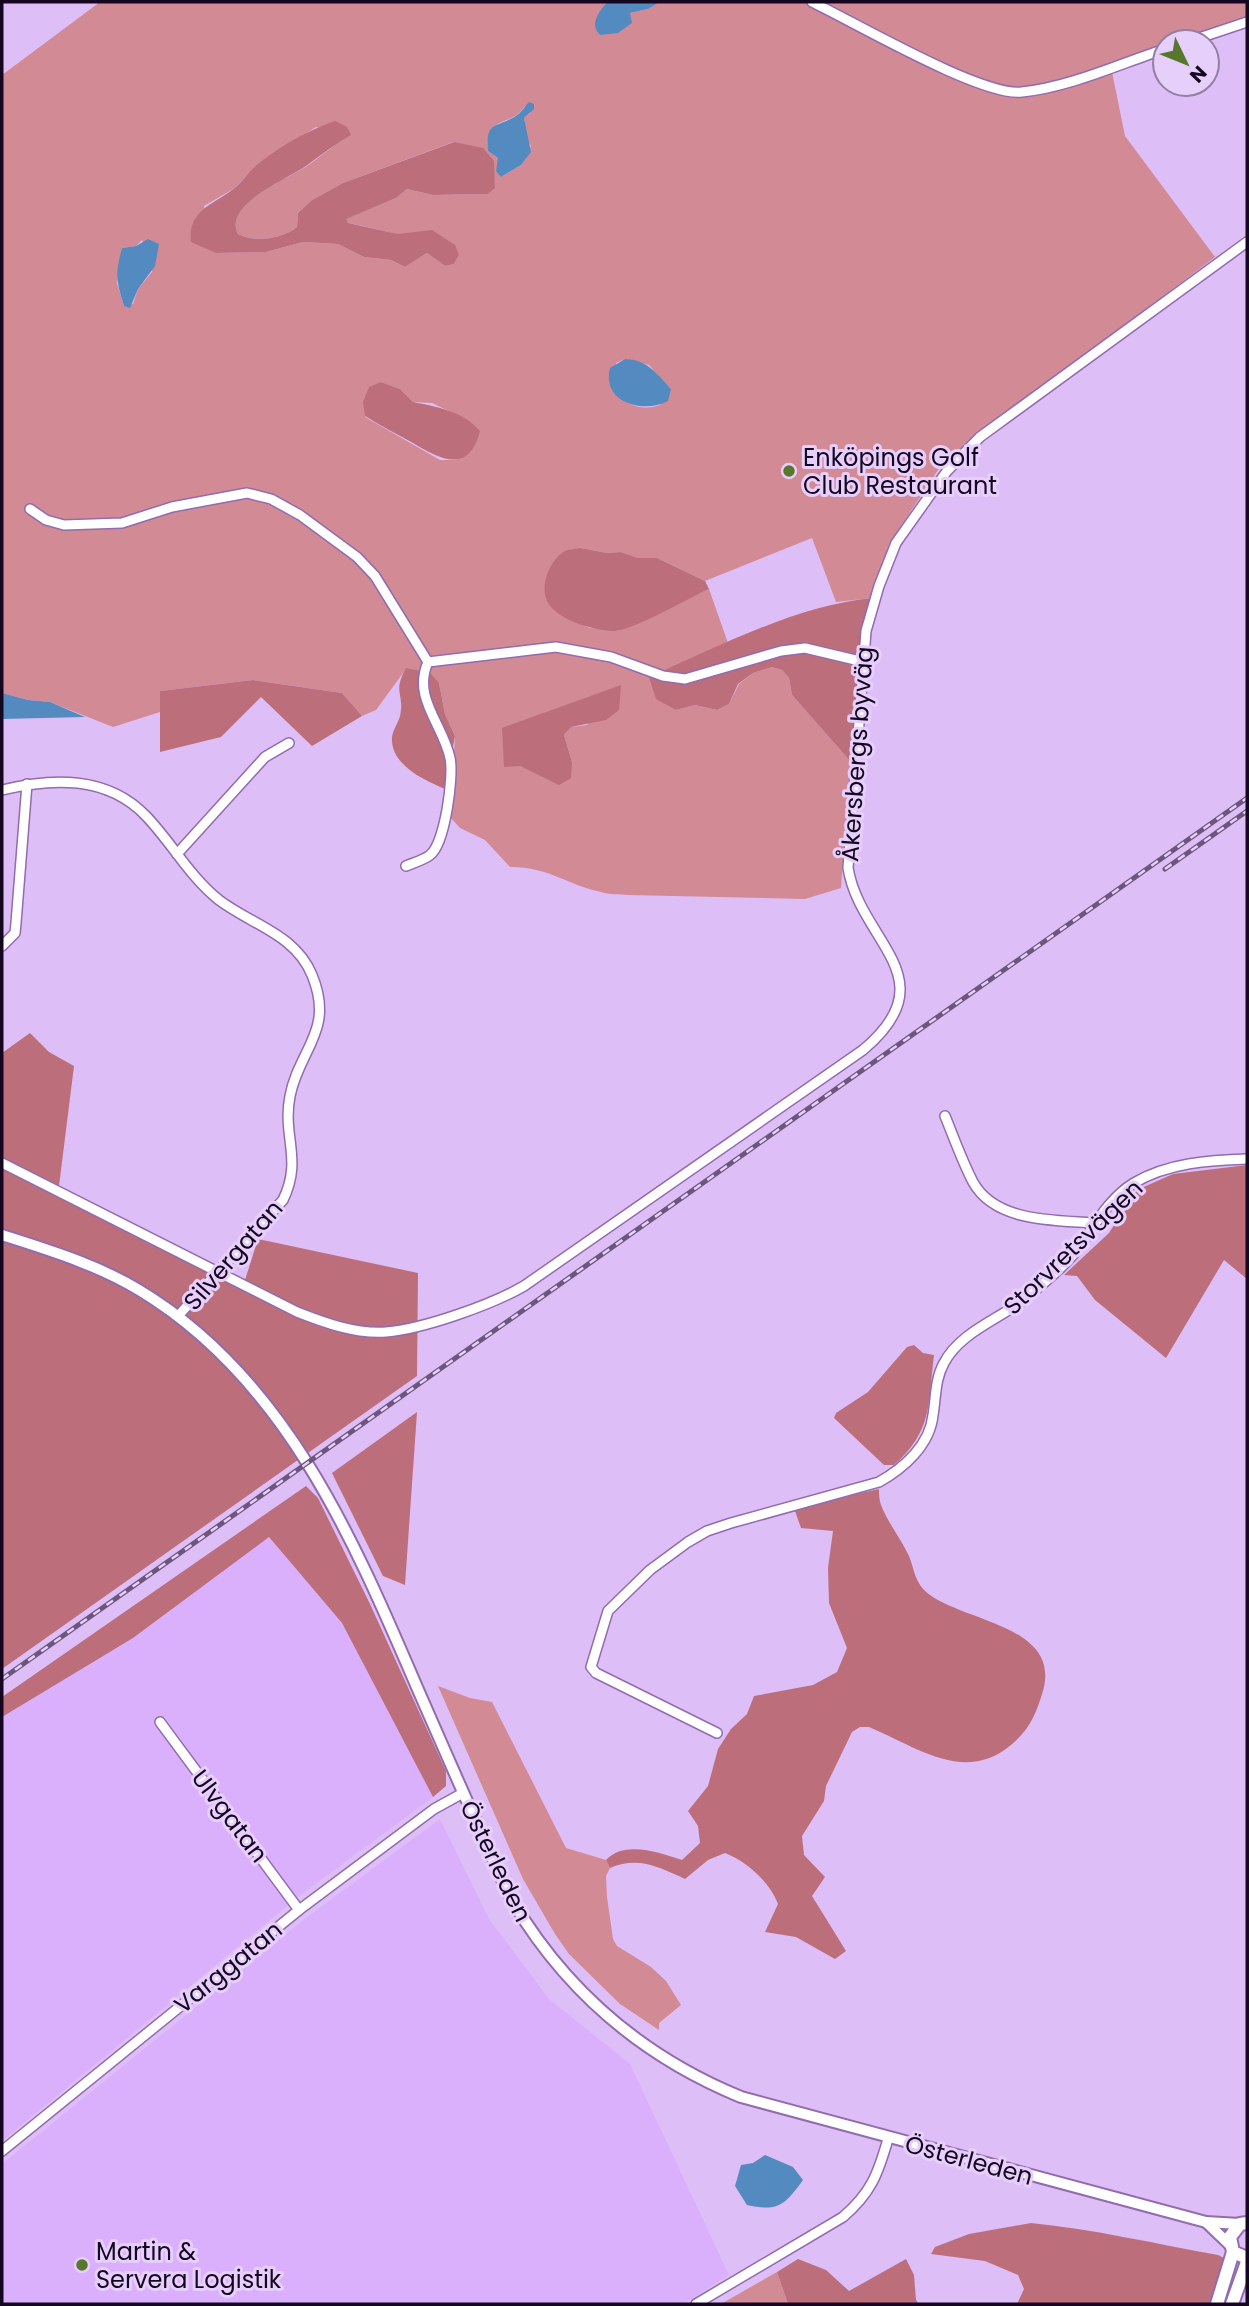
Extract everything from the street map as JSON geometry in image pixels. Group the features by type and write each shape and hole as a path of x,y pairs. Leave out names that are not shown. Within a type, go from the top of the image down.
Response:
{"main road":[{"path":"1217,2304 1232,2249 1233,2230 1244,2224"},
{"path":"1232,2249 1247,2260 1232,2304"}],"street":[{"path":"812,2 982,86 1019,93 1054,85 1151,54"},
{"path":"1221,31 1247,22"},
{"name":"Åkersbergs byväg","path":"2,1163 220,1270 297,1312 329,1324 366,1331 405,1329 487,1304 543,1275 879,1037 895,1014 899,976 886,947 855,895 848,868 866,631 892,550 955,462 980,438 1247,242"},
{"path":"30,509 46,520 64,525 122,523 172,507 247,493 271,499 300,515 357,557 375,576 428,662"},
{"path":"428,662 556,647 611,657 663,676 685,679 781,651 805,648 864,662"},
{"path":"405,866 431,855 441,842 451,771 446,745 423,692 423,674 428,662"},
{"path":"177,854 265,757 289,743"},
{"name":"Silvergatan","path":"2,790 27,784 71,781 101,788 145,815 216,897 284,938 312,975 318,1006 317,1035 296,1075 290,1096 289,1135 294,1168 290,1184 283,1200 178,1317"},
{"path":"2,946 15,933 27,784"},
{"path":"944,1116 974,1184 994,1204 1049,1221 1093,1223"},
{"name":"Storvretsvägen","path":"717,1733 596,1673 591,1667 608,1611 650,1570 708,1531 879,1482 894,1473 921,1445 930,1430 938,1377 951,1352 962,1341 1027,1297 1083,1243 1093,1223 1132,1184 1152,1174 1208,1161 1247,1159"},
{"name":"Österleden","path":"2,1235 95,1268 138,1289 178,1317 230,1363 258,1394 325,1489 376,1590 463,1793 526,1924 565,1976 611,2021 654,2053 706,2083 779,2110 1206,2222 1244,2224"},
{"name":"Ulvgatan","path":"160,1722 299,1910"},
{"name":"Varggatan","path":"2,2151 299,1910 434,1809 463,1793"},
{"path":"696,2304 854,2208 864,2199 879,2171 888,2139"},
{"name":"Österleden","path":"1206,2222 1232,2249"}],"shaded area":[{"path":"100,2 607,2 600,11 629,17 630,13 648,9 660,2 1247,2 1247,22 1221,30 1151,28 1151,50 1110,62 1125,136 1215,257 944,461 889,544 872,598 836,602 812,538 705,581 657,558 638,558 621,552 607,553 581,548 569,619 590,628 618,631 709,589 728,643 650,677 676,710 695,705 717,710 729,704 739,684 753,673 772,667 782,670 789,678 792,695 850,761 841,888 805,899 611,894 536,870 510,867 485,840 460,828 450,817 455,736 445,714 439,683 406,669 376,710 362,716 342,693 253,680 160,691 160,712 113,727 50,702 2,693 2,75","holes":["525,106 530,113 524,118 526,139 531,146 521,165 501,177 498,158 488,151 490,131 494,126 519,113","316,127 350,135 310,164 261,193 240,212 236,223 238,234 260,239 284,234 297,227 298,213 312,200 343,183 453,142 493,164 495,187 488,194 433,195 407,189 396,198 345,219 348,223 404,236 459,255 454,264 445,266 427,253 405,267 391,260 364,257 338,244 303,242 266,252 216,253 204,206 235,188 259,163","142,240 152,272 138,289 133,304 124,306 117,283 122,248 136,246","625,359 649,365 671,389 660,405 641,407 630,404 614,392 616,363","381,382 400,389 413,402 432,403 457,415 469,453 456,460 440,460 365,417","621,686 587,725 571,727 564,735 572,762 534,772 520,766 583,699"]},
{"path":"335,121 347,127 351,135 249,202 240,212 236,223 238,234 260,239 284,234 297,227 298,213 312,200 343,183 454,142 483,148 494,161 495,188 488,194 433,195 407,189 396,198 346,219 348,223 398,234 432,230 455,245 459,255 454,264 445,266 427,253 405,267 391,260 364,257 338,244 303,242 266,252 216,253 191,242 194,222 204,208 236,187 256,166 276,151"},
{"path":"381,382 400,389 413,402 449,411 466,419 480,431 475,445 461,458 444,458 365,416 363,402 369,387"},
{"path":"581,548 607,553 621,552 638,558 657,558 705,581 709,589 623,629 607,631 581,625 551,607 545,593 545,585 549,569 559,556 567,550"},
{"path":"872,598 850,761 792,695 789,678 782,670 772,667 753,673 738,684 729,704 717,710 695,705 676,710 656,699 649,677 786,618 843,602"},
{"path":"406,668 430,673 439,683 445,714 455,736 445,789 410,770 396,756 393,747 392,737 401,708 399,688"},
{"path":"253,680 342,693 362,716 312,746 261,697 221,737 160,752 160,691"},
{"path":"621,685 619,710 606,720 571,727 564,735 572,762 571,778 559,785 520,766 504,767 502,728"},
{"path":"30,1033 49,1052 74,1066 59,1186 245,1280 258,1239 418,1273 417,1376 2,1669 2,1053"},
{"path":"1247,1165 1247,1279 1224,1260 1166,1358 1095,1300 1077,1276 1064,1275 1109,1233 1137,1190 1173,1174"},
{"path":"914,1345 923,1353 934,1355 926,1415 916,1440 907,1452 894,1465 884,1465 834,1418 836,1413 868,1392 907,1347"},
{"path":"417,1412 405,1585 383,1576 332,1473"},
{"path":"306,1486 318,1498 446,1771 446,1786 433,1797 342,1623 269,1537 133,1638 2,1717 2,1697"},
{"path":"879,1489 884,1511 924,1590 939,1601 1003,1627 1022,1638 1037,1651 1045,1668 1043,1691 1032,1721 1018,1739 993,1756 976,1761 958,1762 940,1758 869,1727 860,1727 852,1732 826,1786 824,1801 802,1836 804,1855 825,1877 812,1896 846,1951 835,1959 796,1937 765,1932 778,1904 774,1896 756,1873 725,1853 708,1860 685,1879 648,1864 630,1863 610,1868 606,1860 614,1854 633,1849 682,1860 700,1843 698,1826 688,1811 708,1786 718,1749 731,1729 747,1714 754,1696 813,1685 837,1672 847,1648 829,1603 828,1568 833,1531 801,1528 794,1508"},
{"path":"269,1537 342,1623 433,1797 303,1893 2,2141 2,1717 133,1638"},
{"path":"438,1686 470,1698 492,1702 566,1848 606,1860 610,1868 606,1876 613,1939 617,1946 651,1967 666,1981 681,2005 659,2023 659,2030 620,2004 569,1954 555,1934 523,1879"},
{"path":"440,1819 489,1919 549,1999 630,2064 729,2275 683,2304 2,2304 2,2164 306,1918"},
{"path":"1031,2223 1218,2255 1224,2258 1210,2304 1017,2304 1024,2289 1018,2275 985,2261 931,2254 935,2247 969,2234"},
{"path":"798,2259 826,2270 849,2291 906,2259 914,2275 916,2300 919,2304 788,2304 777,2272"},
{"path":"777,2272 788,2304 721,2304"}],"water":[{"path":"607,2 660,2 648,9 630,13 632,23 618,33 600,35 595,22"},
{"path":"529,102 534,104 534,109 524,118 531,152 521,165 501,177 496,171 498,158 488,151 489,134 494,126 519,114"},
{"path":"148,239 159,244 155,266 138,289 130,308 124,306 118,283 117,271 122,248 136,246"},
{"path":"625,359 639,362 656,373 671,389 668,401 658,405 637,406 618,397 609,380 610,368"},
{"path":"2,693 50,702 85,717 2,719"},
{"path":"765,2155 793,2167 803,2180 786,2201 774,2207 747,2205 735,2186 741,2165 753,2163"}],"railway":[{"path":"2,1679 1247,798"},
{"path":"1165,869 1247,811"}],"place":[{"name":"Enköpings Golf Club Restaurant","path":"789,471"},
{"name":"Martin & Servera Logistik","path":"82,2265"}]}
